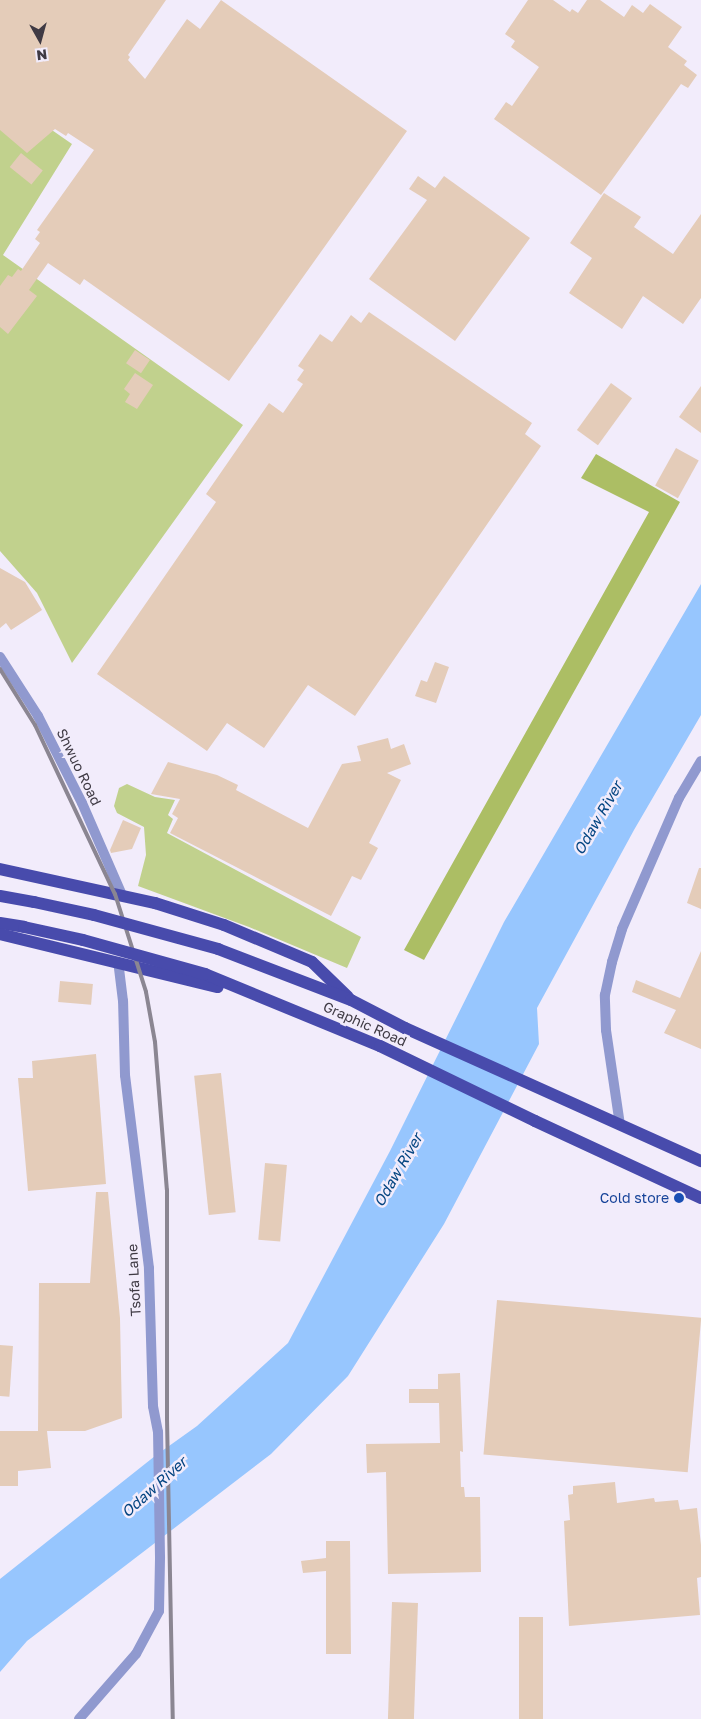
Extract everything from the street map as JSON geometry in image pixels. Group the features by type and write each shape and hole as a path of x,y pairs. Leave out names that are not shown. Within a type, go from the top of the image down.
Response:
{"main road":[{"path":"0,870 122,895 224,925 312,962 351,1000"},
{"name":"Graphic Road","path":"0,896 94,915 218,949 351,1000 405,1028 701,1160"},
{"name":"Graphic Road","path":"0,923 83,940 204,974 297,1011 396,1055 701,1198"},
{"path":"0,934 227,988 297,1011"}],"street":[{"name":"Shwuo Road","path":"0,657 38,716 82,803 122,895"},
{"path":"620,1124 606,1030 605,995 612,962 622,929 675,806 701,761"},
{"name":"Tsofa Lane","path":"79,1719 136,1654 158,1611 160,1557 158,1432 153,1406 149,1268 125,1075 123,1001 118,962"}],"green space":[{"path":"0,94 72,144 3,255 243,425 72,663 37,593 0,551"},
{"path":"596,454 680,502 424,960 404,950 649,512 581,478"},
{"path":"127,784 155,797 175,800 168,815 173,819 167,833 361,937 347,968 249,927 138,886 146,855 144,827 117,813 114,806 119,788"}],"water":[{"name":"Odaw River","path":"701,584 701,715 634,830 537,1008 539,1044 444,1224 348,1376 271,1454 27,1641 0,1672 0,1579 155,1456 197,1426 288,1343 390,1151 504,922"}],"building":[{"path":"0,0 166,0 128,55 130,57 128,60 145,79 187,19 200,29 221,0 407,131 229,381 84,279 80,285 48,263 29,290 37,296 8,334 0,327 0,286 8,275 12,277 18,269 21,271 40,243 35,239 40,232 37,230 94,150 68,133 66,136 55,129 27,153 0,130"},
{"path":"528,0 553,0 570,12 572,9 578,13 587,0 600,0 624,17 632,5 643,13 650,4 682,27 668,47 687,61 684,65 697,75 688,88 681,84 601,195 494,119 506,102 512,106 539,67 511,47 515,41 505,34"},
{"path":"21,153 43,171 31,185 10,167"},
{"path":"418,176 435,188 444,176 530,238 455,341 369,279 427,200 409,189"},
{"path":"604,193 641,217 634,227 673,254 701,214 701,298 683,324 643,296 622,329 569,293 592,258 570,243"},
{"path":"369,312 532,423 525,434 541,446 355,716 308,685 264,748 227,723 207,751 97,674 216,502 206,494 269,403 283,413 303,384 297,380 304,370 298,366 320,334 332,342 351,315 361,323"},
{"path":"135,350 150,360 141,373 126,363"},
{"path":"135,373 153,385 137,409 125,402 130,394 124,389"},
{"path":"611,383 632,398 598,445 577,430"},
{"path":"701,386 701,433 679,417"},
{"path":"676,448 699,461 678,498 655,486"},
{"path":"0,568 25,582 42,610 11,630 6,623 0,628"},
{"path":"435,662 449,667 436,703 415,696 421,680 427,682"},
{"path":"388,738 391,749 404,744 411,764 387,773 401,780 369,843 378,848 361,880 352,876 331,916 170,833 178,818 172,814 180,799 151,794 168,762 217,775 238,785 236,790 308,828 342,764 361,761 357,746"},
{"path":"123,820 141,828 132,849 111,853 110,850"},
{"path":"699,868 701,868 701,909 687,903"},
{"path":"701,951 701,1049 664,1033 676,1010 632,992 636,980 680,998"},
{"path":"60,981 93,984 91,1005 58,1002"},
{"path":"96,1054 106,1184 28,1191 18,1078 33,1078 32,1061"},
{"path":"221,1073 236,1212 209,1215 194,1076"},
{"path":"265,1163 287,1165 280,1242 258,1240"},
{"path":"96,1192 108,1192 120,1318 122,1418 85,1431 47,1431 51,1468 18,1471 18,1486 0,1486 0,1431 38,1431 39,1283 90,1283"},
{"path":"497,1300 701,1318 688,1472 483,1454"},
{"path":"0,1345 13,1346 9,1397 0,1396"},
{"path":"460,1373 463,1452 460,1451 461,1487 464,1487 465,1497 480,1497 481,1572 388,1574 386,1472 367,1473 366,1444 440,1443 439,1403 409,1403 409,1389 438,1389 438,1374"},
{"path":"615,1482 617,1503 654,1498 655,1502 678,1500 680,1510 697,1508 701,1545 701,1577 697,1578 700,1615 569,1626 564,1521 570,1520 568,1495 573,1494 573,1486"},
{"path":"326,1541 350,1541 351,1654 326,1654 326,1571 303,1573 301,1561 326,1558"},
{"path":"392,1602 418,1603 414,1719 388,1719"},
{"path":"519,1617 543,1617 543,1719 519,1719"}],"railway":[{"path":"0,669 35,725 115,894 146,992 155,1042 167,1190 167,1419 173,1719"}],"place":[{"name":"Cold store","path":"679,1198"}]}
